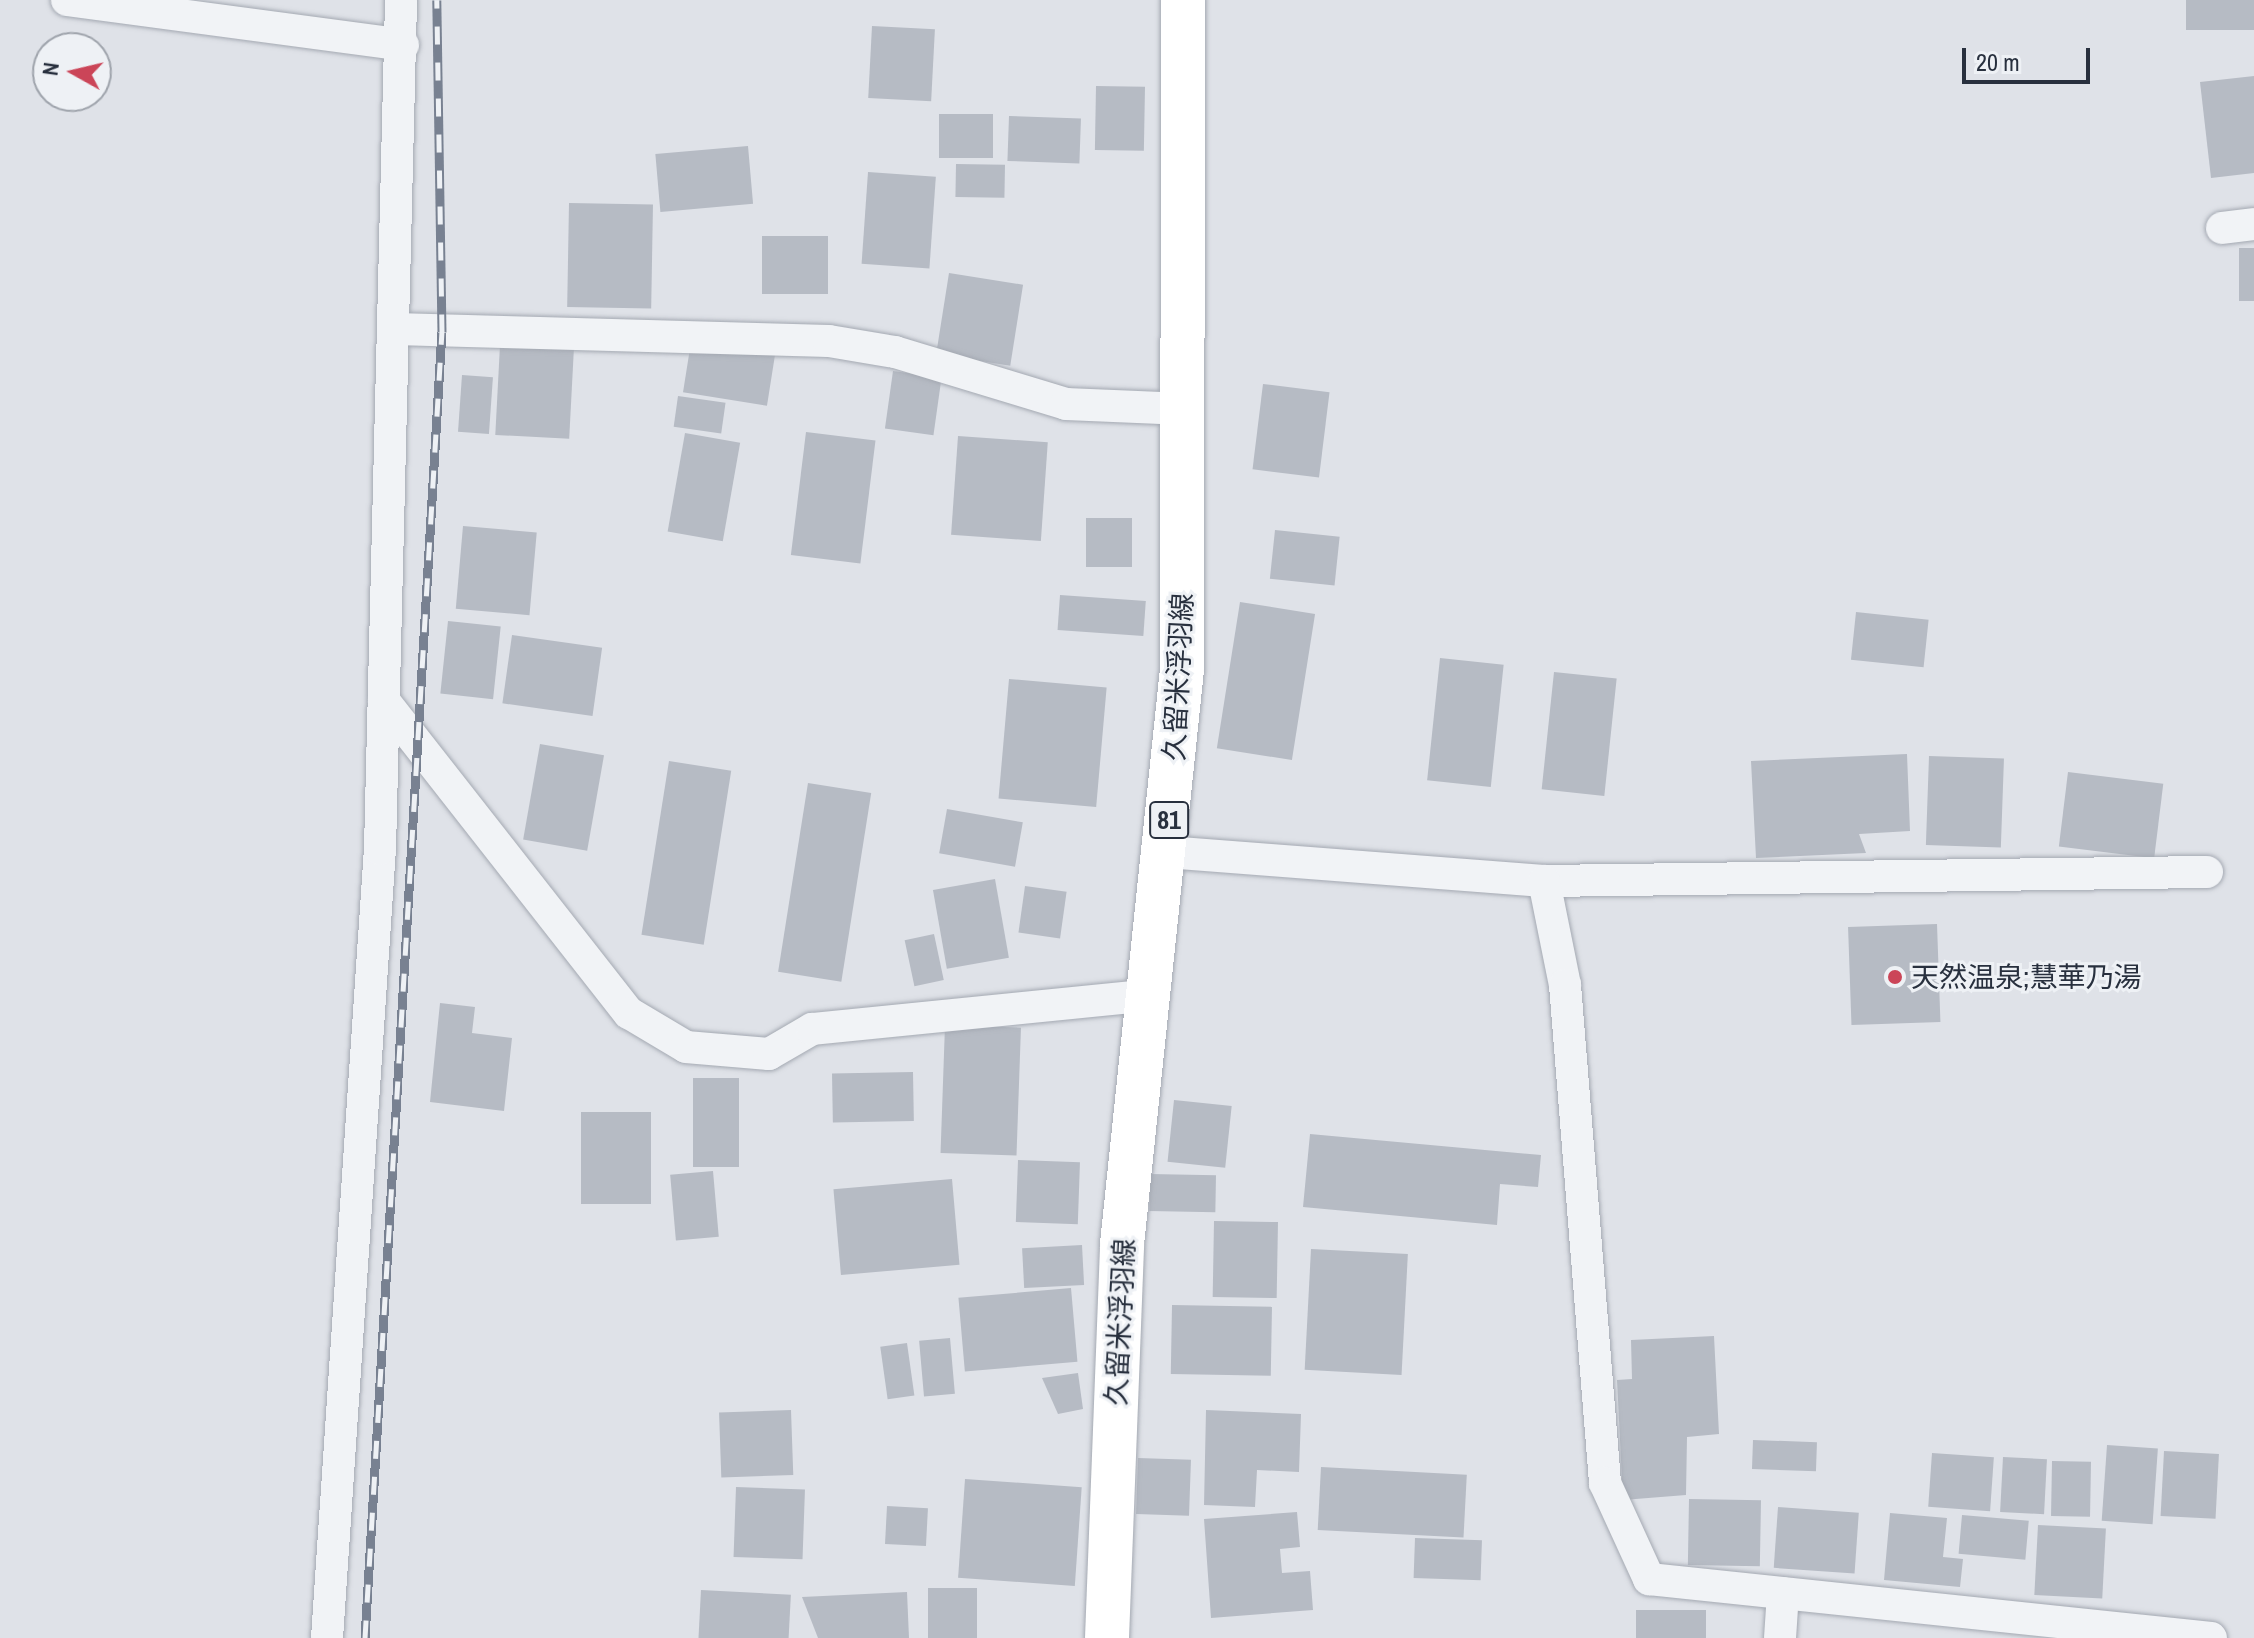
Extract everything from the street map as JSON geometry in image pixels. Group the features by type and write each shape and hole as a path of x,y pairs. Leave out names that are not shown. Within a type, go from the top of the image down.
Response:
{"main road":[{"name":"久留米浮羽線","path":"1107,1638 1122,1244 1152,995 1182,669 1185,409 1183,0"}],"street":[{"path":"67,0 403,45"},
{"path":"327,1638 384,701 403,45 401,0"},
{"path":"2222,228 2254,224"},
{"path":"395,329 829,341 895,352 1066,404 1185,409"},
{"path":"384,701 629,1013 686,1047 769,1054 812,1029 1152,995"},
{"path":"1166,852 1544,881 2207,872"},
{"path":"1544,881 1565,985 1605,1483 1649,1579 2211,1638"},
{"path":"1780,1638 1783,1593"}],"building":[{"path":"2186,0 2254,0 2254,30 2186,30"},
{"path":"872,26 935,29 931,101 868,98"},
{"path":"2254,76 2254,173 2211,178 2200,82"},
{"path":"1096,86 1145,87 1144,151 1095,150"},
{"path":"939,114 993,114 993,158 939,158"},
{"path":"1009,116 1081,119 1079,163 1007,161"},
{"path":"748,146 753,204 660,212 655,154"},
{"path":"956,164 1005,165 1004,198 955,197"},
{"path":"868,172 936,177 929,269 862,264"},
{"path":"569,203 653,204 651,308 567,307"},
{"path":"762,236 828,236 828,294 762,294"},
{"path":"2239,248 2254,248 2254,301 2239,301"},
{"path":"949,273 1023,285 1010,366 936,354"},
{"path":"691,342 775,355 767,406 683,392"},
{"path":"500,345 574,349 569,439 495,435"},
{"path":"893,371 942,378 933,435 885,428"},
{"path":"462,375 493,377 489,434 458,432"},
{"path":"1263,384 1330,392 1319,478 1253,469"},
{"path":"678,396 726,403 721,433 674,427"},
{"path":"806,432 875,441 860,564 791,555"},
{"path":"685,433 740,443 723,541 668,531"},
{"path":"958,436 1048,442 1041,541 951,535"},
{"path":"1086,518 1132,518 1132,567 1086,567"},
{"path":"463,526 537,532 529,615 456,609"},
{"path":"1275,530 1340,537 1335,586 1270,579"},
{"path":"1060,595 1146,601 1143,636 1058,630"},
{"path":"1240,602 1315,614 1292,760 1217,748"},
{"path":"1856,612 1929,620 1924,667 1851,660"},
{"path":"448,621 501,627 493,699 440,694"},
{"path":"512,635 602,648 593,716 502,703"},
{"path":"1440,658 1504,665 1491,787 1427,780"},
{"path":"1554,672 1617,679 1604,796 1542,789"},
{"path":"1009,679 1107,688 1096,807 999,799"},
{"path":"540,744 604,755 587,851 523,840"},
{"path":"1907,754 1910,831 1859,834 1866,853 1756,858 1751,761"},
{"path":"1929,756 2004,759 2001,848 1926,845"},
{"path":"669,761 731,771 704,945 641,935"},
{"path":"2068,772 2163,784 2154,858 2059,846"},
{"path":"808,783 871,793 841,982 778,972"},
{"path":"947,809 1023,822 1015,867 939,853"},
{"path":"995,879 1009,958 947,969 933,890"},
{"path":"1025,886 1067,892 1060,938 1018,933"},
{"name":"天然温泉;慧華乃湯","path":"1937,924 1940,1022 1851,1025 1848,927"},
{"path":"934,934 944,980 914,986 905,940"},
{"path":"440,1003 475,1007 472,1033 512,1038 504,1111 430,1102"},
{"path":"945,1025 1021,1028 1016,1156 941,1153"},
{"path":"913,1072 914,1121 833,1122 832,1073"},
{"path":"693,1078 739,1078 739,1167 693,1167"},
{"path":"1174,1100 1232,1106 1225,1168 1168,1162"},
{"path":"581,1112 651,1112 651,1204 581,1204"},
{"path":"1310,1134 1541,1155 1538,1187 1500,1184 1497,1225 1303,1207"},
{"path":"1018,1160 1080,1162 1078,1224 1016,1222"},
{"path":"713,1171 719,1237 676,1240 670,1175"},
{"path":"1150,1174 1216,1175 1215,1212 1149,1211"},
{"path":"952,1179 959,1265 841,1275 833,1189"},
{"path":"1214,1221 1278,1222 1277,1298 1213,1297"},
{"path":"1082,1245 1084,1285 1024,1288 1022,1248"},
{"path":"1311,1249 1408,1254 1402,1375 1305,1370"},
{"path":"1071,1288 1077,1362 965,1372 958,1298"},
{"path":"1172,1305 1272,1307 1271,1376 1171,1374"},
{"path":"1714,1336 1719,1434 1687,1437 1686,1495 1623,1500 1617,1380 1632,1379 1631,1340"},
{"path":"950,1338 955,1394 924,1396 919,1341"},
{"path":"907,1343 914,1395 888,1399 880,1347"},
{"path":"1078,1373 1083,1409 1058,1414 1042,1378"},
{"path":"791,1410 793,1475 721,1477 719,1413"},
{"path":"1206,1410 1301,1414 1299,1472 1257,1470 1255,1507 1204,1505"},
{"path":"1753,1440 1817,1442 1816,1471 1752,1469"},
{"path":"2107,1445 2158,1449 2153,1524 2102,1521"},
{"path":"2164,1451 2219,1454 2216,1519 2161,1516"},
{"path":"1932,1453 1994,1457 1990,1511 1928,1507"},
{"path":"2003,1457 2047,1459 2044,1514 2000,1512"},
{"path":"1138,1458 1191,1460 1189,1516 1136,1514"},
{"path":"2052,1461 2091,1462 2090,1517 2051,1516"},
{"path":"1321,1467 1467,1475 1464,1538 1318,1530"},
{"path":"965,1479 1082,1487 1075,1586 958,1578"},
{"path":"736,1487 805,1489 803,1559 734,1557"},
{"path":"1689,1499 1761,1500 1760,1566 1688,1565"},
{"path":"887,1506 928,1508 926,1546 885,1544"},
{"path":"1778,1507 1859,1513 1855,1574 1774,1568"},
{"path":"1297,1512 1300,1547 1280,1549 1282,1573 1310,1571 1313,1610 1211,1618 1204,1519"},
{"path":"1890,1513 1947,1518 1943,1557 1963,1559 1960,1587 1884,1580"},
{"path":"1962,1515 2029,1521 2025,1560 1959,1554"},
{"path":"2038,1525 2106,1529 2102,1598 2034,1595"},
{"path":"1415,1538 1482,1540 1481,1580 1414,1578"},
{"path":"928,1588 977,1588 977,1638 928,1638"},
{"path":"701,1590 791,1595 789,1638 698,1638"},
{"path":"907,1592 909,1638 818,1638 802,1597"},
{"path":"1636,1610 1706,1610 1706,1638 1636,1638"}],"railway":[{"path":"365,1638 442,332 437,0"}],"place":[{"name":"天然温泉;慧華乃湯","path":"1895,977"}]}
